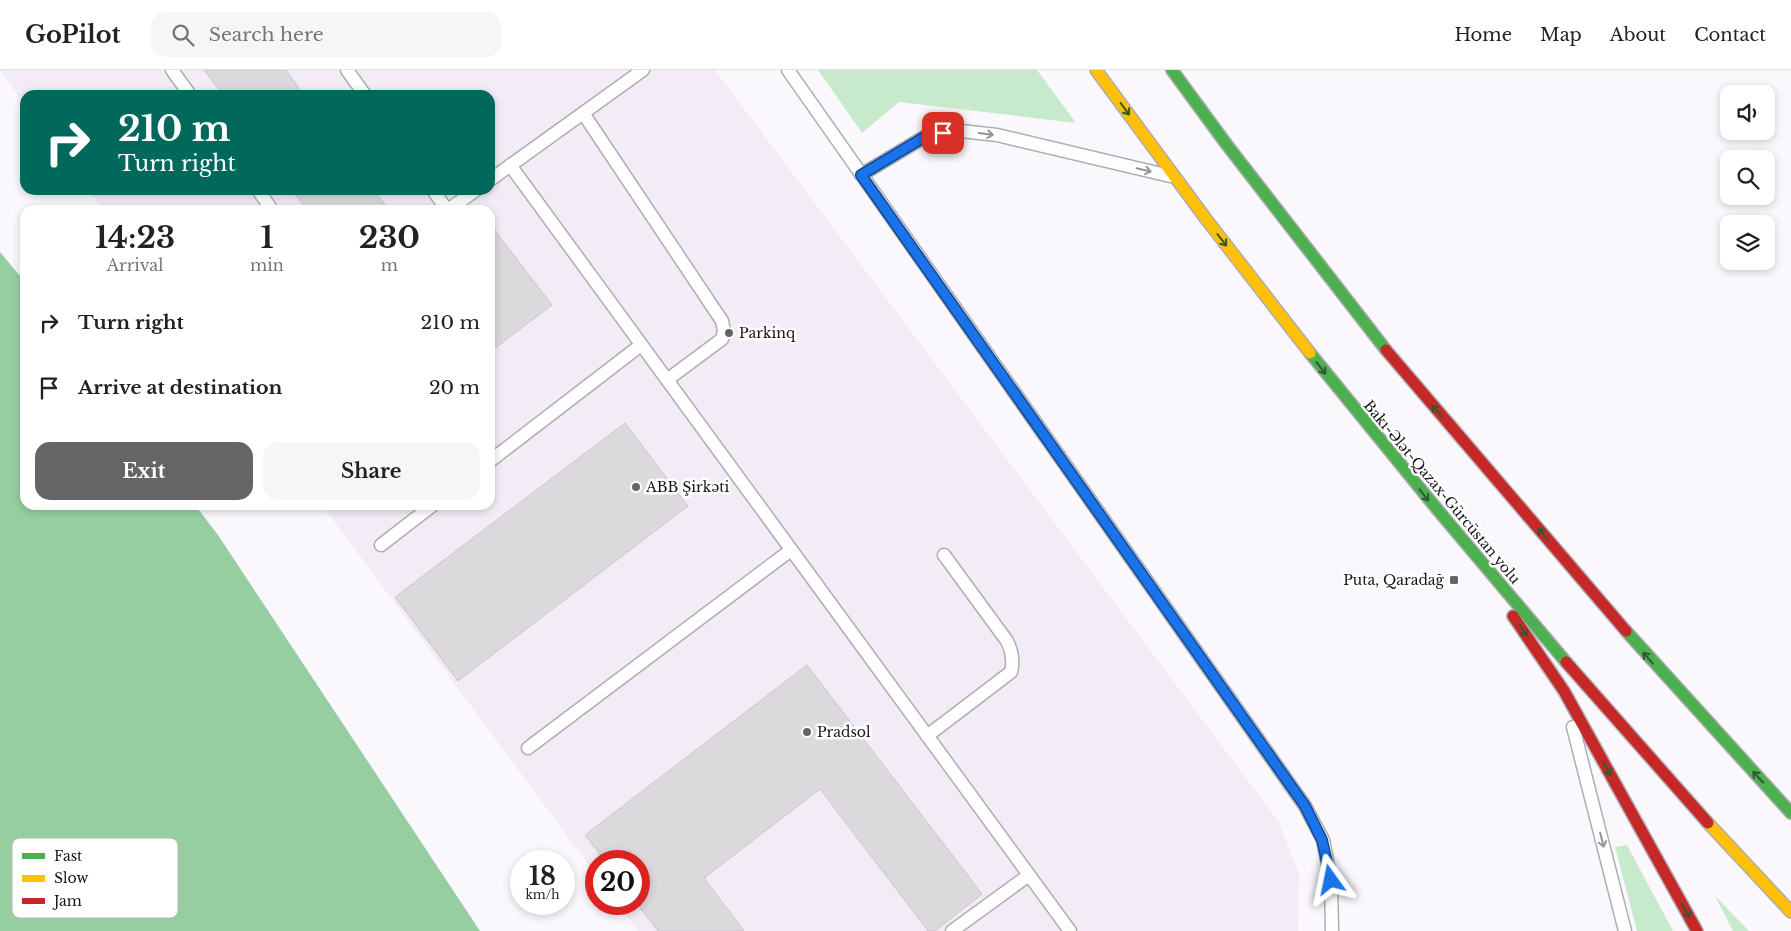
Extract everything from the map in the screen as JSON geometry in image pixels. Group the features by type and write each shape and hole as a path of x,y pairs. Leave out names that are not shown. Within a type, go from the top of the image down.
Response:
{"main road":[{"name":"Bakı-Ələt-Qazax-Gürcüstan yolu","path":"1096,70 1174,177 1342,394 1466,546 1614,718 1739,858 1791,912"},
{"path":"1172,70 1227,145 1391,357 1650,659 1791,813"},
{"path":"1466,546 1564,691 1697,931"}],"lane":[{"path":"172,70 186,90"},
{"path":"347,70 361,90"},
{"path":"495,176 643,70"},
{"path":"788,70 1305,806 1322,840 1330,872 1332,931"},
{"path":"583,113 722,321 724,331 722,339 667,380"},
{"path":"861,175 926,136 961,131 997,135 1174,177"},
{"path":"510,165 1070,931"},
{"path":"455,205 469,195"},
{"path":"495,457 641,345"},
{"path":"381,545 426,510"},
{"path":"528,748 791,550"},
{"path":"928,736 1011,672 1013,664 1007,641 944,555"},
{"path":"1564,691 1625,931"},
{"path":"952,931 1029,875"}],"shaded area":[{"path":"0,70 715,70 1279,822 1299,874 1298,931 638,931 626,915 650,915 650,850 585,850 585,860 326,510 495,510 495,205 99,205 92,195 495,195 495,90 20,90 20,98"},
{"path":"818,70 1037,70 1076,123 899,102 862,133"},
{"path":"0,252 20,276 20,510 199,510 218,535 480,931 0,931"},
{"path":"1627,845 1673,931 1637,931 1615,847"},
{"path":"1715,896 1749,931 1733,931"}],"building":[{"path":"204,70 286,70 300,90 219,90"},
{"path":"296,195 378,195 385,205 303,205"},
{"path":"495,231 552,305 495,348"},
{"path":"625,423 688,506 458,681 395,597"},
{"path":"807,665 982,894 935,931 928,931 820,789 704,878 744,931 658,931 646,915 650,915 650,850 597,850 585,835"}],"traffic: fast":[{"path":"1172,70 1227,145 1386,350"},
{"path":"1310,353 1437,509 1566,662"},
{"path":"1626,631 1791,813"}],"traffic: slow":[{"path":"1096,70 1206,219 1310,353"},
{"path":"1708,823 1791,912"}],"traffic: jam":[{"path":"1386,350 1626,631"},
{"path":"1513,616 1564,691 1697,931"},
{"path":"1566,662 1708,823"}],"place":[{"name":"Parkinq","path":"729,333"},
{"name":"ABB Şirkəti","path":"636,487"},
{"name":"Puta, Qaradağ","path":"1454,580"},
{"name":"Pradsol","path":"807,732"}],"route":[{"path":"943,133 926,136 861,175 1305,806 1322,840 1331,880"}]}
